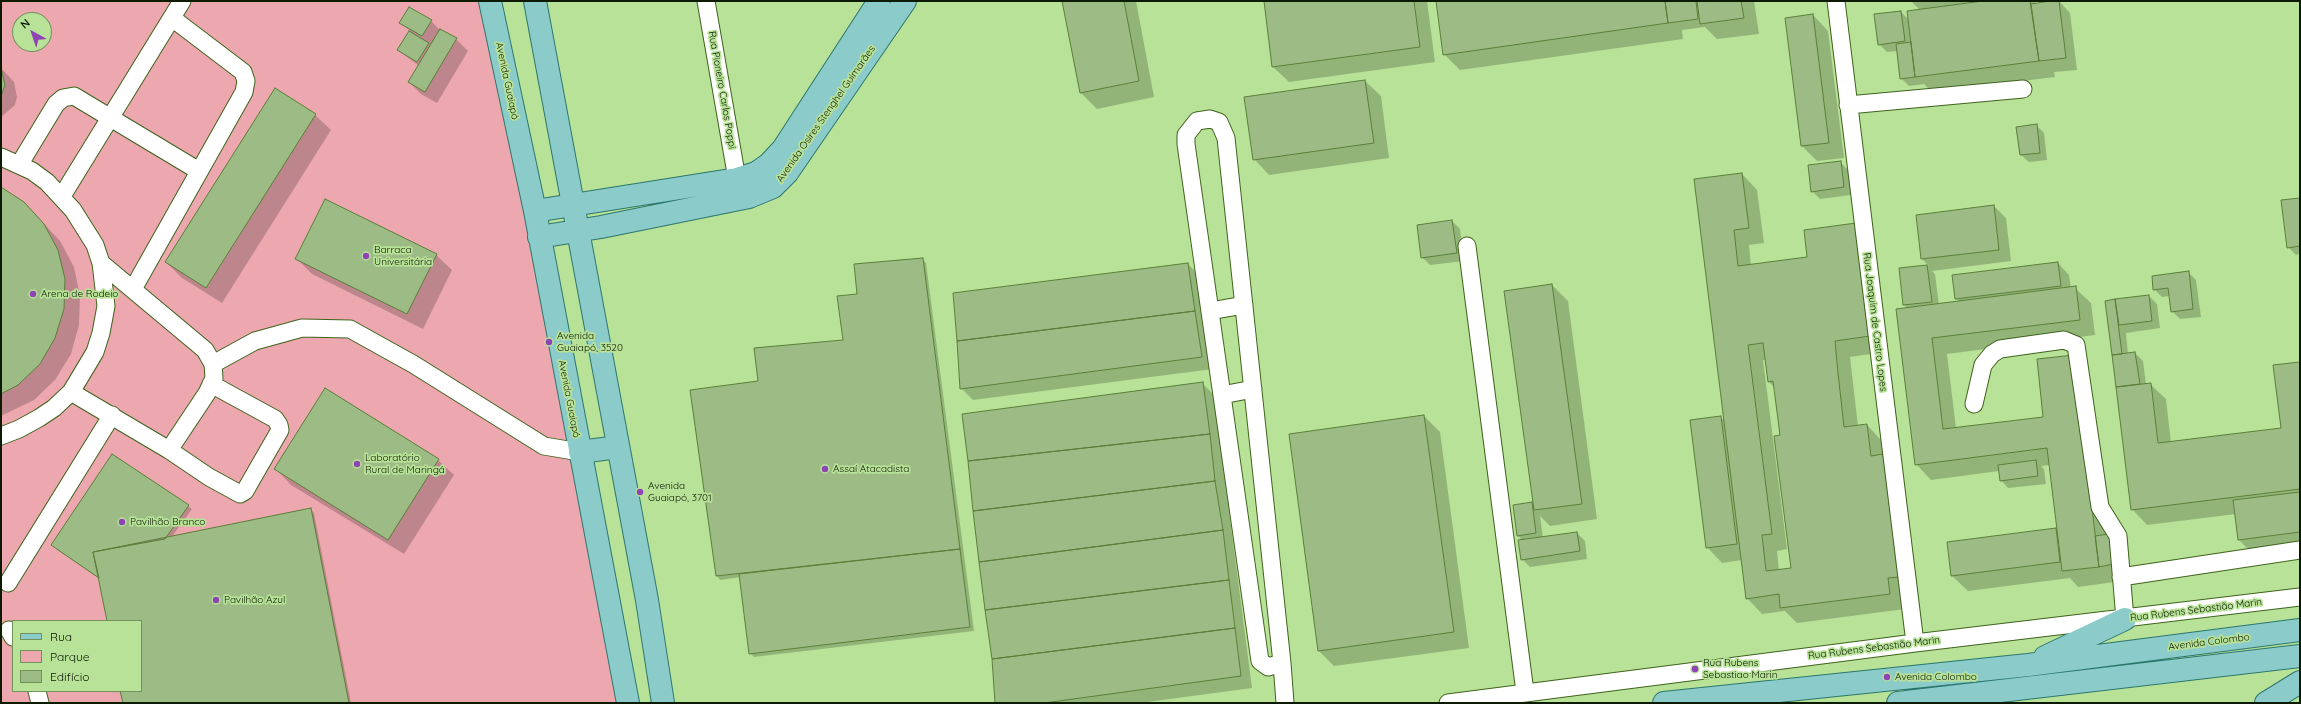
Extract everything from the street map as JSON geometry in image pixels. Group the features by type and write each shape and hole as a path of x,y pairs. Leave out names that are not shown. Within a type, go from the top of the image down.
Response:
{"main road":[{"name":"Avenida Guaiapó","path":"490,1 535,211 628,703"},
{"path":"535,1 647,600 663,703"},
{"name":"Avenida Osíres Stenghel Guimarães","path":"539,237 577,232 749,197 773,187 787,172 905,1"},
{"name":"Avenida Osíres Stenghel Guimarães","path":"535,211 737,179 756,173 769,164 783,149 877,3"},
{"path":"580,452 618,447"},
{"path":"2028,665 2125,619"},
{"name":"Avenida Colombo","path":"1664,703 2028,665 2300,630"},
{"path":"1898,703 2300,656"},
{"path":"2266,703 2300,682"}],"street":[{"path":"62,196 182,1"},
{"name":"Rua Pioneiro Carlos Poppi","path":"706,1 737,179"},
{"name":"Rua Joaquim de Castro Lopes","path":"1836,1 1915,643"},
{"path":"133,289 244,92 246,81 243,72 172,18"},
{"path":"1848,105 2023,89"},
{"path":"19,165 56,104 63,98 74,96 199,172"},
{"path":"1282,663 1268,667 1260,661 1186,135 1197,122 1210,119 1219,122 1226,138 1282,663 1285,703"},
{"path":"1,157 19,165 46,182 62,196 85,228 101,263 106,306 101,333 95,352 71,392 54,408 39,418 19,429 1,436"},
{"path":"1467,246 1525,692"},
{"path":"101,263 205,350 214,364 214,378 211,384 169,450"},
{"path":"1210,311 1244,305"},
{"path":"214,364 255,341 295,330 350,329 413,364 544,446 580,452"},
{"path":"1974,404 1982,365 1992,354 2000,349 2064,340 2076,345 2100,507 2118,536 2125,619"},
{"path":"71,392 169,450 235,493 240,494 245,491 280,430 279,424 275,419 211,384"},
{"path":"1222,395 1253,389"},
{"path":"8,583 112,415"},
{"path":"1240,515 1266,511"},
{"path":"2121,577 2300,550"},
{"name":"Rua Rubens Sebastião Marin","path":"1448,703 1915,643 2300,597"},
{"path":"37,692 40,703"}],"green space":[{"path":"1,1 490,1 628,703 1,703"}],"building":[{"path":"1062,1 1124,1 1139,81 1080,93"},
{"path":"1264,1 1414,1 1420,47 1272,67"},
{"path":"1436,1 1665,1 1668,23 1443,55"},
{"path":"1665,1 1696,1 1698,19 1668,23"},
{"path":"1697,1 1741,1 1744,18 1700,24"},
{"path":"1983,1 2030,1 2039,61 1915,77 1907,11"},
{"path":"2059,1 2066,58 2039,61 2031,4"},
{"path":"409,7 432,20 422,36 399,23"},
{"path":"1901,11 1905,41 1878,45 1874,14"},
{"path":"1813,14 1829,143 1801,146 1785,18"},
{"path":"440,29 457,38 425,92 408,82"},
{"path":"409,31 429,43 417,62 397,50"},
{"path":"1911,42 1915,77 1900,79 1896,44"},
{"path":"1,68 5,85 1,96"},
{"path":"1365,80 1374,143 1253,160 1244,97"},
{"path":"275,88 316,114 206,288 165,262"},
{"path":"2037,124 2040,153 2020,155 2016,127"},
{"path":"1841,161 1844,187 1811,192 1808,165"},
{"path":"1742,173 1749,228 1734,230 1738,266 1807,257 1804,230 1856,223 1870,336 1835,341 1844,427 1867,424 1871,456 1883,454 1899,577 1888,578 1890,594 1780,608 1779,594 1746,599 1694,179","holes":["1763,343 1768,382 1773,381 1780,435 1774,436 1791,568 1766,571 1762,535 1772,534 1748,345"]},
{"name":"Arena de Rodeio","path":"1,187 24,202 44,224 58,250 65,279 64,309 55,338 40,364 18,385 1,394"},
{"path":"2300,198 2300,246 2287,248 2281,200"},
{"name":"Barraca Universitária","path":"325,199 437,254 407,314 295,259"},
{"path":"1994,205 1999,250 1921,259 1916,215"},
{"path":"1452,220 1457,253 1421,258 1417,225"},
{"name":"Assaí Atacadista","path":"923,258 960,549 716,576 690,390 758,381 754,348 843,340 837,296 857,294 854,264"},
{"path":"2058,262 2061,286 1955,299 1952,275"},
{"path":"1188,263 1195,311 957,341 953,293"},
{"path":"1927,265 1932,302 1903,305 1899,268"},
{"path":"2189,271 2193,309 2171,312 2168,288 2153,290 2152,276"},
{"path":"1552,284 1582,504 1534,510 1504,291"},
{"path":"2076,286 2080,320 1932,338 1943,429 2043,417 2037,359 2074,355 2099,567 2062,571 2047,448 1915,465 1896,309"},
{"path":"2149,295 2152,321 2119,325 2115,299"},
{"path":"2115,299 2122,354 2112,355 2105,301"},
{"path":"1195,311 1202,357 960,389 957,341"},
{"path":"2135,352 2140,384 2116,387 2112,355"},
{"path":"2300,362 2300,489 2131,510 2116,387 2151,383 2158,443 2281,428 2273,365"},
{"path":"1203,382 1210,434 968,461 962,414"},
{"name":"Laboratório Rural de Maringá","path":"325,388 439,459 388,540 274,469"},
{"path":"1424,415 1454,632 1318,651 1289,434"},
{"path":"1721,416 1737,544 1706,548 1690,420"},
{"path":"1210,434 1215,481 973,511 968,461"},
{"name":"Pavilhão Branco","path":"112,454 189,505 165,539 93,552 99,578 51,545"},
{"path":"2036,460 2038,476 2000,481 1998,465"},
{"path":"1215,481 1223,530 979,562 973,511"},
{"path":"2300,492 2300,532 2238,540 2233,500"},
{"path":"1532,502 1536,533 1517,536 1513,505"},
{"name":"Pavilhão Azul","path":"311,508 349,703 123,703 120,692 142,692 142,620 107,620 93,552"},
{"path":"2056,528 2060,562 1951,576 1947,542"},
{"path":"1223,530 1229,580 985,610 979,562"},
{"path":"1577,532 1580,551 1521,560 1518,540"},
{"path":"2115,533 2118,563 2099,567 2095,536"},
{"path":"960,549 970,627 749,654 739,574"},
{"path":"1229,580 1235,628 992,659 985,610"},
{"path":"1235,628 1241,676 1044,703 995,703 992,659"}],"place":[{"name":"Barraca Universitária","path":"366,256"},
{"name":"Arena de Rodeio","path":"33,294"},
{"name":"Avenida Guaiapó, 3520","path":"549,342"},
{"name":"Laboratório Rural de Maringá","path":"357,464"},
{"name":"Assaí Atacadista","path":"825,469"},
{"name":"Avenida Guaiapó, 3701","path":"640,492"},
{"name":"Pavilhão Branco","path":"122,522"},
{"name":"Pavilhão Azul","path":"216,600"},
{"name":"Rua Rubens Sebastiao Marin","path":"1695,669"},
{"name":"Avenida Colombo","path":"1887,677"}]}
